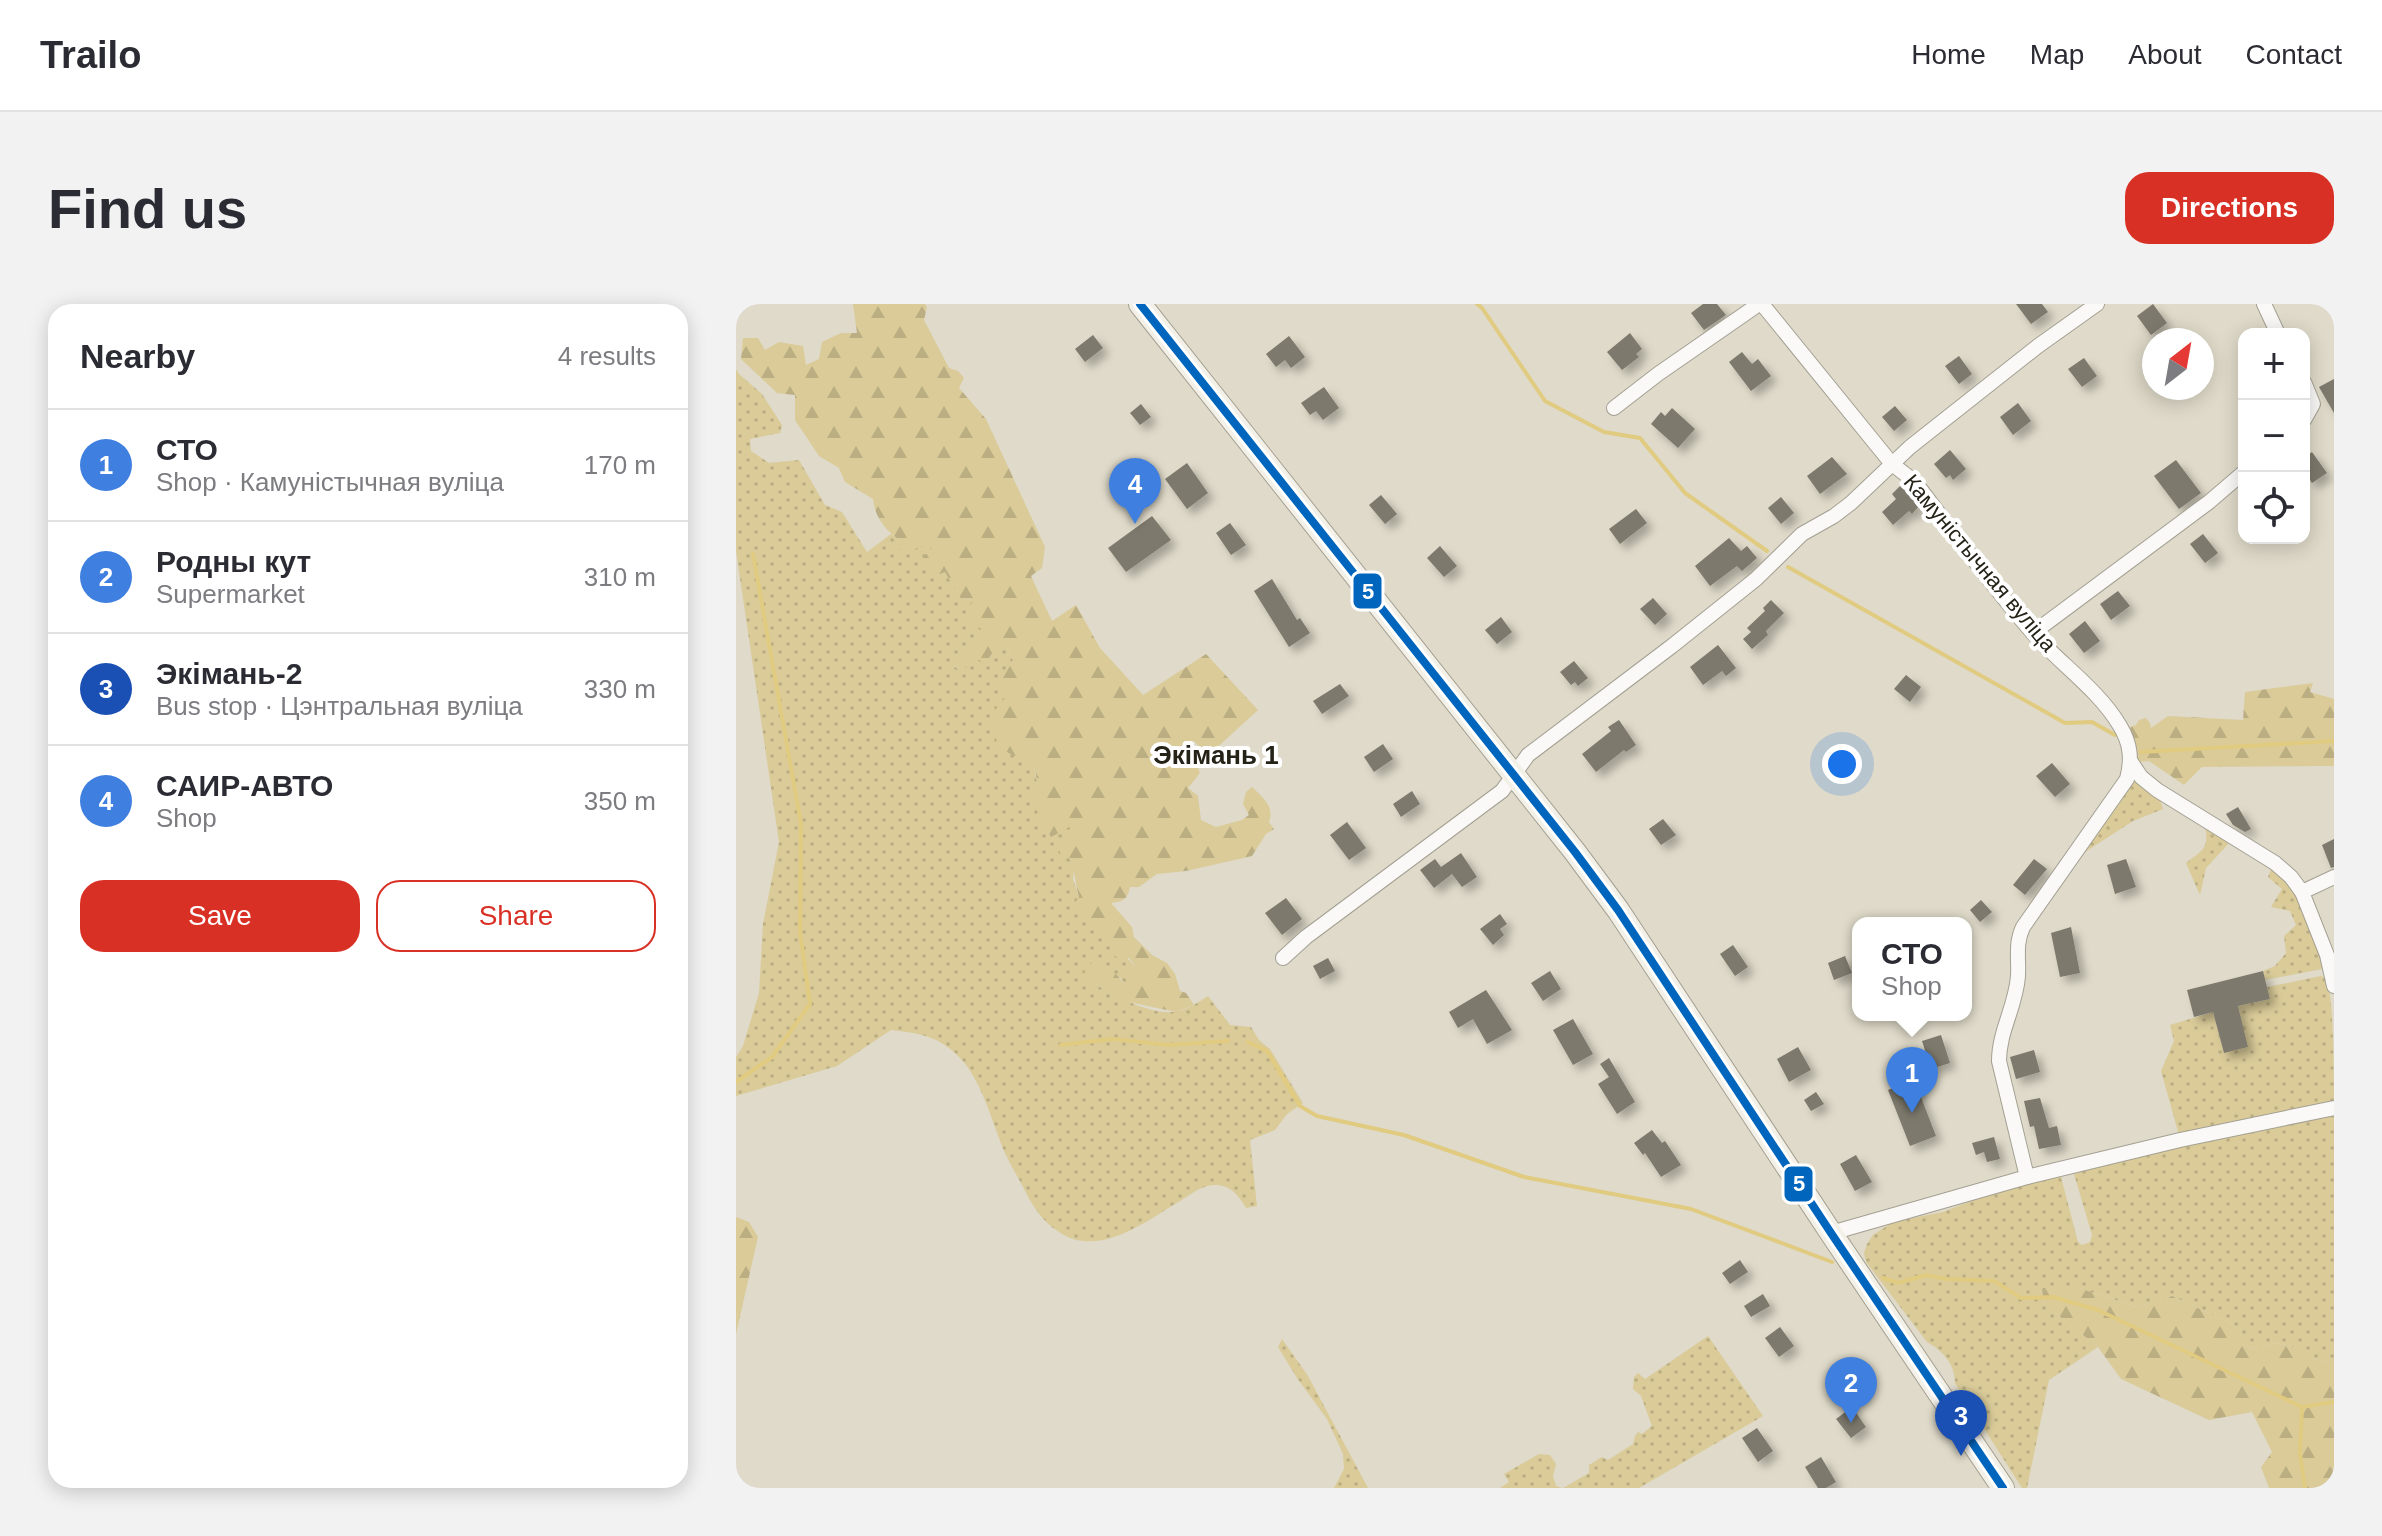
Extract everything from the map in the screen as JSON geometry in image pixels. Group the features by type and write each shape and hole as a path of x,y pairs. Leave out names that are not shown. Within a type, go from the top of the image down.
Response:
{"main road":[{"path":"1140,304 1514,774 1618,910 2003,1488"}],"street":[{"name":"Камуністычная вуліца","path":"1761,304 1892,464 1914,481 2033,633 2069,666 2119,724 2130,750 2131,762"},
{"path":"1614,408 1761,304"},
{"name":"Камуністычная вуліца","path":"1283,958 1306,937 1502,791 1528,755 1756,579 1796,540 1851,503 1910,447 2097,304"},
{"path":"2264,304 2275,328"},
{"path":"2033,633 2238,477"},
{"path":"2131,762 2141,777 2157,790 2275,863 2291,877 2302,892 2327,955 2334,986"},
{"path":"2027,1177 1999,1061 1999,1046 2015,998 2018,937 2116,797 2127,779 2131,762"},
{"path":"2302,892 2334,877"},
{"path":"1831,1233 2027,1177 2180,1140 2334,1108"}],"green space":[{"path":"853,304 925,304 927,307 924,320 949,368 958,371 964,378 959,388 986,419 1045,547 1042,568 1031,576 1052,621 1076,605 1100,648 1143,695 1206,654 1258,710 1211,753 1205,752 1194,741 1189,746 1200,773 1188,788 1198,796 1201,820 1216,827 1249,815 1243,804 1246,792 1252,787 1269,807 1269,822 1274,829 1266,834 1252,856 1186,871 1157,874 1139,887 1130,887 1124,899 1111,903 1132,927 1134,937 1152,955 1167,963 1175,974 1180,991 1186,993 1194,1005 1176,1012 1124,1001 1082,976 1092,962 1111,970 1125,985 1128,984 1128,973 1135,966 1129,958 1122,960 1113,955 1105,938 1080,920 1073,906 1079,897 1073,867 1069,857 1061,854 1057,847 1072,837 1077,829 1073,825 1051,837 1031,800 1036,786 1035,770 1022,754 1014,756 998,747 991,715 1009,693 995,682 1013,660 1008,649 999,643 989,658 982,662 976,658 965,668 958,669 954,665 954,658 983,630 971,623 966,611 974,600 961,599 945,572 934,576 923,569 923,556 932,550 929,545 904,552 897,548 901,541 882,523 873,499 845,482 839,468 819,456 795,420 795,395 777,393 741,359 743,338 758,338 765,350 779,342 803,346 806,365 819,359 822,342 841,333 857,333"},
{"path":"736,369 762,394 782,425 780,433 750,439 751,451 769,463 799,460 825,505 842,512 867,552 891,534 901,541 929,544 961,599 975,600 983,630 955,657 954,666 958,669 976,658 989,658 999,643 1008,649 1013,660 1009,692 1022,754 1033,764 1051,836 1074,824 1078,829 1072,837 1069,857 1079,897 1092,924 1135,966 1125,985 1121,978 1093,962 1083,976 1116,996 1155,1011 1179,1011 1208,996 1230,1025 1251,1027 1259,1040 1270,1049 1303,1103 1287,1114 1275,1130 1250,1140 1257,1206 1246,1208 1233,1191 1213,1185 1196,1191 1137,1227 1106,1239 1074,1239 1059,1232 1042,1217 1029,1198 1005,1153 975,1078 966,1065 943,1044 918,1034 891,1030 837,1066 736,1096 736,1057 743,1046 759,993 763,924 779,842 736,551"},
{"path":"2313,683 2310,692 2334,699 2334,766 2202,767 2184,785 2149,761 2135,762 2129,733 2130,727 2139,720 2146,718 2151,728 2168,716 2243,720 2245,692"},
{"path":"2142,773 2161,783 2163,809 2133,821 2082,854 2130,781"},
{"path":"2205,825 2231,841 2206,868 2200,895 2186,863 2204,848"},
{"path":"2273,865 2301,897 2325,965 2322,969 2265,980 2263,971 2275,966 2286,953 2284,936 2296,925 2290,911 2271,907 2282,889 2268,877"},
{"path":"2321,976 2326,979 2331,1001 2334,1104 2179,1135 2161,1071 2174,1041 2170,1025 2213,1012 2224,1052 2247,1047 2238,1006 2270,999 2267,987"},
{"path":"2334,1112 2334,1357 2329,1363 2311,1358 2298,1348 2275,1343 2250,1349 2234,1325 2172,1296 2137,1307 2079,1288 2042,1288 2044,1304 2098,1347 2049,1380 2027,1488 2022,1488 1955,1383 1947,1359 1927,1342 1866,1262 1864,1253 1873,1235 1893,1222 1943,1212 1989,1194 2052,1176 2061,1177 2078,1242 2082,1245 2090,1242 2092,1235 2074,1174 2102,1164"},
{"path":"736,1217 749,1222 758,1237 736,1334"},
{"path":"2042,1288 2079,1288 2137,1307 2172,1296 2234,1325 2250,1349 2275,1343 2298,1348 2311,1358 2329,1363 2334,1357 2332,1488 2269,1488 2261,1467 2272,1452 2252,1412 2209,1420 2121,1379 2098,1347 2044,1304"},
{"path":"1708,1336 1763,1416 1639,1488 1563,1488 1589,1473 1589,1465 1602,1457 1608,1460 1633,1444 1638,1432 1642,1434 1652,1426 1641,1396 1633,1389 1634,1377 1638,1373 1645,1379"},
{"path":"1282,1339 1308,1376 1368,1488 1334,1488 1344,1469 1343,1454 1327,1419 1278,1347"},
{"path":"1539,1454 1550,1455 1556,1464 1553,1476 1556,1486 1562,1488 1500,1488 1509,1482 1504,1474"}],"building":[{"path":"1703,304 1717,304 1726,315 1704,330 1691,313"},
{"path":"2016,304 2042,304 2048,312 2031,324"},
{"path":"2153,304 2167,323 2160,328 2146,328 2137,316"},
{"path":"1630,333 1642,349 1636,354 1639,357 1622,370 1607,352"},
{"path":"1093,335 1103,348 1085,362 1075,349"},
{"path":"1289,336 1305,357 1291,368 1285,360 1276,367 1266,354"},
{"path":"1742,352 1752,364 1758,359 1771,376 1751,391 1729,362"},
{"path":"1959,356 1972,374 1959,384 1945,366"},
{"path":"2084,358 2097,376 2082,387 2068,369"},
{"path":"2334,379 2334,413 2319,387"},
{"path":"1324,387 1339,408 1323,420 1316,411 1310,415 1301,403"},
{"path":"2018,403 2031,421 2013,435 2000,417"},
{"path":"1141,404 1151,417 1140,425 1130,413"},
{"path":"1895,406 1907,420 1894,431 1882,417"},
{"path":"1672,408 1695,429 1678,448 1651,424 1661,412 1665,416"},
{"path":"1950,450 1966,469 1953,480 1950,475 1946,478 1934,464"},
{"path":"2312,452 2327,473 2312,483 2310,480"},
{"path":"1832,457 1847,474 1820,494 1807,476"},
{"path":"2176,460 2201,493 2179,509 2154,476"},
{"path":"1187,463 1208,493 1187,509 1165,479"},
{"path":"1900,486 1920,505 1912,514 1909,511 1893,525 1882,512 1896,499 1892,494"},
{"path":"1381,495 1397,514 1385,524 1369,505"},
{"path":"1781,497 1794,513 1781,524 1768,508"},
{"path":"1636,509 1647,523 1620,544 1609,529"},
{"path":"1152,516 1171,540 1126,572 1108,548"},
{"path":"1230,523 1246,545 1231,555 1216,533"},
{"path":"2203,534 2218,553 2205,563 2190,544"},
{"path":"1729,538 1741,551 1747,546 1757,558 1742,571 1737,566 1710,586 1695,566"},
{"path":"1440,546 1457,566 1444,577 1427,558"},
{"path":"1272,579 1297,620 1300,618 1310,633 1289,647 1254,591"},
{"path":"2118,591 2130,606 2111,620 2100,604"},
{"path":"1653,598 1667,614 1655,625 1640,609"},
{"path":"1771,600 1784,613 1766,631 1768,635 1752,649 1743,639 1751,632 1747,628 1765,611 1763,608"},
{"path":"1501,617 1512,632 1497,644 1485,630"},
{"path":"2085,621 2100,641 2084,653 2069,634"},
{"path":"1718,645 1736,668 1726,676 1722,671 1703,685 1690,667"},
{"path":"1574,661 1588,678 1578,686 1575,682 1571,685 1560,672"},
{"path":"1906,675 1921,687 1910,702 1894,689"},
{"path":"1340,684 1349,696 1322,714 1313,701"},
{"path":"1619,720 1636,745 1626,752 1624,750 1596,772 1582,754 1611,731 1608,727"},
{"path":"1383,744 1393,759 1374,772 1364,757"},
{"path":"2052,763 2070,784 2055,797 2036,776"},
{"path":"1412,791 1420,804 1401,817 1393,804"},
{"path":"2238,807 2251,829 2245,832 2233,825 2226,814"},
{"path":"1663,819 1676,835 1661,845 1649,829"},
{"path":"1347,822 1366,848 1349,860 1330,835"},
{"path":"2334,839 2334,867 2331,868 2322,845"},
{"path":"1461,853 1477,877 1462,887 1452,874 1434,888 1420,870 1435,859 1441,867"},
{"path":"2034,859 2047,869 2025,895 2013,885"},
{"path":"2126,859 2136,887 2115,894 2107,865"},
{"path":"1286,898 1302,919 1282,935 1265,913"},
{"path":"1981,900 1992,912 1980,922 1970,910"},
{"path":"1500,914 1507,924 1500,929 1504,935 1493,945 1480,929"},
{"path":"2071,927 2080,973 2060,977 2051,933"},
{"path":"1733,945 1748,967 1735,976 1720,954"},
{"path":"1845,956 1852,973 1834,980 1828,963"},
{"path":"1328,958 1335,971 1320,979 1313,966"},
{"path":"1550,971 1561,989 1543,1001 1531,983"},
{"path":"2263,971 2270,999 2238,1006 2248,1047 2224,1053 2213,1012 2194,1017 2187,990"},
{"path":"1486,990 1512,1030 1487,1044 1473,1019 1458,1028 1449,1012"},
{"path":"1573,1019 1593,1054 1573,1065 1553,1030"},
{"path":"1941,1035 1950,1063 1931,1069 1922,1041"},
{"path":"1798,1047 1811,1070 1789,1082 1777,1059"},
{"path":"2034,1050 2040,1072 2016,1079 2010,1057"},
{"path":"1609,1058 1635,1102 1617,1114 1598,1084 1609,1077 1600,1064"},
{"path":"1914,1079 1936,1136 1910,1146 1888,1090"},
{"path":"1816,1092 1824,1104 1811,1111 1804,1100"},
{"path":"2040,1098 2049,1128 2057,1126 2061,1145 2039,1149 2024,1101"},
{"path":"1652,1130 1662,1143 1665,1141 1681,1165 1661,1177 1634,1143"},
{"path":"1994,1137 2000,1159 1987,1162 1984,1152 1976,1155 1972,1143"},
{"path":"1856,1155 1872,1182 1855,1191 1840,1164"},
{"path":"1740,1260 1748,1272 1730,1284 1722,1273"},
{"path":"1763,1294 1770,1306 1751,1317 1744,1306"},
{"path":"1780,1327 1794,1346 1779,1357 1765,1338"},
{"path":"1852,1407 1866,1427 1851,1438 1836,1419"},
{"path":"1757,1428 1773,1451 1758,1462 1742,1438"},
{"path":"1821,1457 1836,1482 1826,1488 1818,1488 1805,1467"}],"waterway":[{"path":"1477,304 1545,401 1604,432 1640,438 1685,493 1767,551"},
{"path":"736,1082 772,1057 810,1004 800,932 801,824 753,554"},
{"path":"1788,567 2065,723 2092,722 2115,735"},
{"path":"2141,752 2334,741"},
{"path":"1061,1045 1113,1039 1169,1045 1228,1041"},
{"path":"1248,1042 1267,1051 1300,1106 1317,1116 1404,1135 1524,1177 1691,1209 1832,1262"},
{"path":"1883,1278 1898,1283 1926,1275 1994,1281 2021,1298 2053,1297 2098,1310 2302,1407 2334,1402"},
{"path":"2302,1407 2300,1453 2305,1488"}],"transit line":[{"name":"5","path":"1140,304 1618,910 2003,1488"}],"place":[{"name":"САИР-АВТО","path":"1135,524"},
{"name":"СТО","path":"1912,1113"},
{"name":"Родны кут","path":"1851,1423"},
{"name":"Экімань-2","path":"1961,1456"}],"district":[{"name":"Экімань 1","path":"1216,755"}]}
